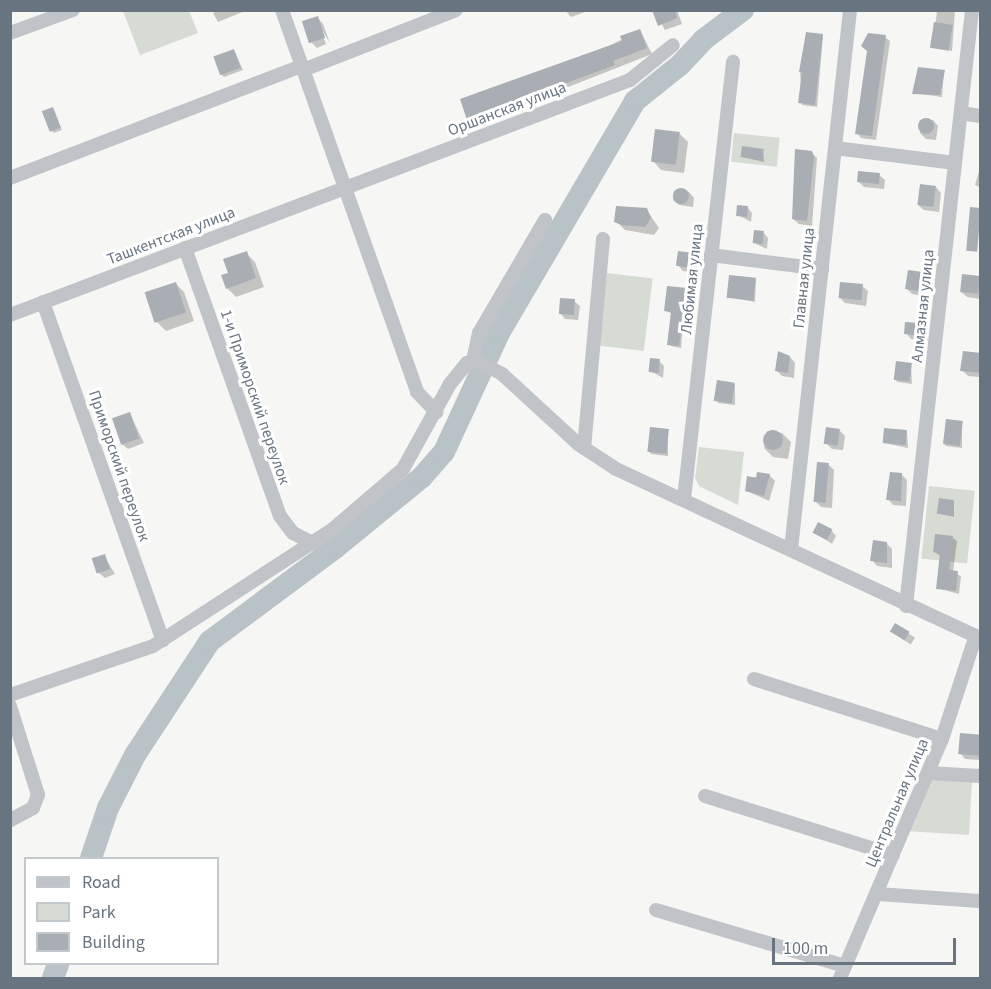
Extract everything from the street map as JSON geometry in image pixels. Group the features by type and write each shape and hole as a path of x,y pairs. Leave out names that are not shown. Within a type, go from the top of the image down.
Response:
{"street":[{"path":"10,33 73,10"},
{"path":"282,10 417,392 435,412"},
{"path":"10,178 456,10"},
{"name":"Главная улица","path":"791,549 850,10"},
{"name":"Алмазная улица","path":"906,606 972,10"},
{"name":"Оршанская улица","path":"343,188 630,80 673,45"},
{"name":"Любимая улица","path":"684,499 733,62"},
{"path":"961,113 981,116"},
{"path":"835,148 955,163"},
{"name":"Ташкентская улица","path":"10,315 343,188"},
{"path":"545,220 479,333 482,363 584,448 616,469 684,499 776,546 791,549 906,606 978,638"},
{"path":"584,448 603,239"},
{"name":"1-и Приморский переулок","path":"185,248 280,516 293,533 313,543"},
{"path":"711,255 822,269"},
{"name":"Приморский переулок","path":"44,302 163,640"},
{"path":"10,695 163,640 313,543 394,478 408,463 459,371 482,363"},
{"name":"Центральная улица","path":"843,972 942,739 978,638"},
{"path":"754,679 942,739"},
{"path":"10,706 38,795 33,808 10,820"},
{"path":"928,773 981,776"},
{"path":"705,796 893,855"},
{"path":"876,894 981,901"},
{"path":"656,910 843,972"}],"green space":[{"path":"123,11 189,11 198,33 140,55"},
{"path":"734,133 780,138 777,167 731,162"},
{"path":"607,273 653,279 644,351 598,345"},
{"path":"699,447 744,452 738,505 699,486 695,478"},
{"path":"929,486 975,491 967,563 921,559"},
{"path":"936,778 972,780 969,835 906,831 927,782"}],"building":[{"path":"652,10 675,10 677,18 658,26"},
{"path":"318,16 325,38 309,43 302,21"},
{"path":"934,22 953,25 949,51 930,48"},
{"path":"640,29 647,48 613,61 615,65 467,120 460,99 622,41 620,36"},
{"path":"806,32 823,34 815,105 798,103 802,72 799,72"},
{"path":"868,33 886,35 872,136 855,134 867,51 861,46"},
{"path":"234,49 241,68 220,75 213,57"},
{"path":"918,67 945,70 940,95 912,94"},
{"path":"53,107 61,128 50,132 42,111"},
{"path":"923,118 929,118 934,126 932,132 923,134 918,129 918,123"},
{"path":"655,129 680,132 676,165 651,162"},
{"path":"742,146 764,149 762,160 740,157"},
{"path":"795,149 812,151 814,157 807,221 792,219"},
{"path":"858,171 880,173 879,184 857,182"},
{"path":"920,184 936,186 933,207 917,205"},
{"path":"681,188 687,190 689,196 687,202 681,204 675,202 673,196 675,190"},
{"path":"737,205 748,206 747,217 736,216"},
{"path":"616,206 647,208 651,218 645,227 622,225 614,222"},
{"path":"970,207 980,208 977,252 966,251"},
{"path":"754,230 764,231 763,244 753,243"},
{"path":"247,251 256,278 226,289 221,275 228,273 223,259"},
{"path":"678,251 693,253 691,268 676,266"},
{"path":"908,270 930,273 920,283 919,291 905,289"},
{"path":"962,274 980,276 978,294 960,292"},
{"path":"729,275 756,278 753,301 727,298"},
{"path":"176,282 186,312 155,323 145,292"},
{"path":"840,282 863,284 862,300 839,298"},
{"path":"667,286 687,288 679,346 667,345 671,312 664,311"},
{"path":"560,298 575,299 574,315 559,314"},
{"path":"905,322 919,323 925,336 904,334"},
{"path":"778,351 790,356 788,373 775,371"},
{"path":"963,351 981,353 981,373 960,371"},
{"path":"650,358 660,359 658,373 649,372"},
{"path":"896,361 912,363 910,382 894,380"},
{"path":"717,380 735,383 731,404 714,401"},
{"path":"130,412 139,438 121,445 112,418"},
{"path":"946,419 963,421 960,446 943,444"},
{"path":"650,427 669,429 666,454 647,452"},
{"path":"826,427 840,429 837,446 824,444"},
{"path":"884,428 907,430 906,445 883,443"},
{"path":"769,430 777,430 783,436 783,444 777,450 769,450 763,444 763,436"},
{"path":"817,462 829,463 825,503 814,502"},
{"path":"757,472 770,474 764,496 745,491 747,476 756,478"},
{"path":"890,472 902,473 901,501 886,500"},
{"path":"939,498 954,500 952,516 937,514"},
{"path":"818,522 832,529 827,540 813,533"},
{"path":"935,534 953,536 949,570 958,571 956,591 936,589 940,553 933,552"},
{"path":"873,540 887,542 887,563 870,561"},
{"path":"105,554 110,569 97,574 92,558"},
{"path":"895,623 910,632 904,640 890,632"},
{"path":"960,733 980,735 979,756 958,754"}],"waterway":[{"path":"91,857 108,808 135,755 210,641 335,548 422,477 444,452 499,333 635,101 680,65 703,40 743,10"},
{"path":"53,978 58,965"}]}
